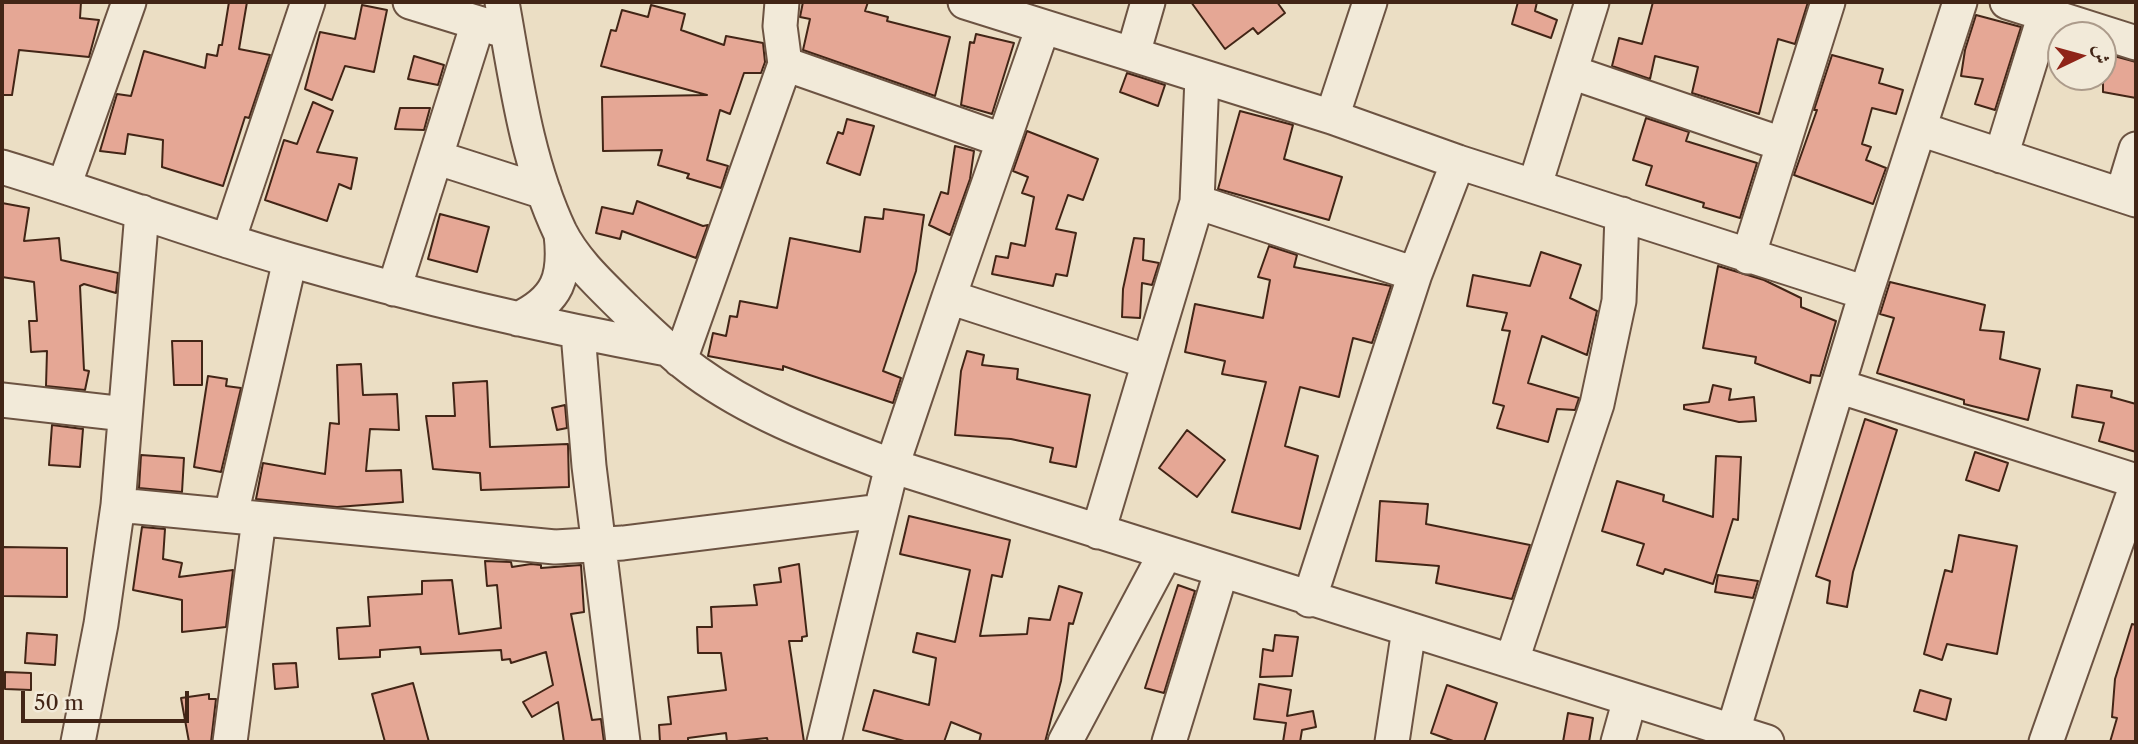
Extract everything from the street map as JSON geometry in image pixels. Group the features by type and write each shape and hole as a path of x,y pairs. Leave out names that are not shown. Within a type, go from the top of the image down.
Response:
{"street":[{"path":"64,186 129,2"},
{"path":"228,241 308,2"},
{"path":"410,2 496,19"},
{"path":"674,355 785,64 780,26 782,2"},
{"path":"965,2 1332,117 1458,162 1866,293"},
{"path":"1133,54 1148,2"},
{"path":"1332,117 1370,2"},
{"path":"1535,185 1592,2"},
{"path":"1748,257 1828,2"},
{"path":"1733,731 1866,293 1960,2"},
{"path":"2007,2 2065,13 2136,43"},
{"path":"2001,156 2065,13"},
{"path":"394,289 438,158 496,19"},
{"path":"496,19 529,143 544,192 561,234 564,257 554,290 539,309 518,319"},
{"path":"824,742 892,466 1043,27"},
{"path":"785,64 1002,140"},
{"path":"1571,72 1783,144"},
{"path":"1098,532 1197,202 1202,77"},
{"path":"1920,129 2129,197 2136,149"},
{"path":"438,158 544,192"},
{"path":"1309,600 1415,274 1458,162"},
{"path":"2,167 290,260 394,289 674,355"},
{"path":"1197,202 1415,274"},
{"path":"78,742 101,624 118,505 142,212"},
{"path":"1512,660 1597,404 1619,301 1622,214"},
{"path":"561,234 599,284 674,355 752,405 801,430 892,466 1309,600 1512,660 1767,742"},
{"path":"230,742 245,517 290,260"},
{"path":"949,297 1149,362"},
{"path":"578,333 598,544 623,742"},
{"path":"1838,386 2136,484 2123,567 2046,742"},
{"path":"2,400 125,414"},
{"path":"118,505 555,547 880,511"},
{"path":"1065,742 1165,554"},
{"path":"1170,742 1221,572"},
{"path":"1392,742 1409,629"},
{"path":"1618,742 1630,699"}],"building":[{"path":"2,2 81,2 80,18 99,20 89,57 19,50 12,95 2,95"},
{"path":"229,2 247,2 239,49 270,55 249,118 245,117 223,186 162,167 163,140 128,134 125,154 100,151 117,94 131,96 144,51 205,68 207,54 217,56 219,45 222,45"},
{"path":"803,2 868,2 865,11 888,17 887,21 950,37 935,96 803,50 810,19 800,17"},
{"path":"1191,2 1277,2 1285,13 1258,34 1253,28 1225,49"},
{"path":"1518,2 1537,2 1535,11 1557,20 1551,38 1512,24"},
{"path":"1653,2 1808,2 1795,44 1778,39 1759,114 1692,93 1698,67 1655,56 1650,79 1612,66 1619,38 1642,44"},
{"path":"362,5 387,10 374,72 345,66 332,100 305,89 320,32 355,39"},
{"path":"651,5 685,14 681,30 724,45 726,36 763,43 765,62 761,73 744,73 730,114 720,110 707,160 728,166 721,188 687,178 689,174 658,165 662,150 603,151 602,97 707,95 601,66 611,30 616,31 622,10 648,17"},
{"path":"1976,15 2021,27 1995,110 1975,104 1983,79 1961,76 1965,50"},
{"path":"976,34 1014,43 992,114 961,105 970,42 974,43"},
{"path":"1832,55 1883,69 1879,83 1903,90 1896,114 1872,108 1862,144 1871,147 1866,160 1886,168 1873,204 1794,175 1817,110 1814,110"},
{"path":"414,56 444,65 438,85 408,79"},
{"path":"2117,57 2136,62 2136,98 2103,92 2117,91"},
{"path":"1127,73 1165,85 1158,106 1120,92"},
{"path":"313,102 333,111 317,152 357,158 351,189 339,184 327,221 265,200 284,140 297,144"},
{"path":"400,108 430,108 424,130 395,129"},
{"path":"1240,111 1293,125 1284,159 1342,177 1329,220 1218,189"},
{"path":"1646,118 1689,132 1686,141 1757,163 1740,218 1703,207 1704,203 1646,185 1652,166 1633,160"},
{"path":"847,119 874,126 860,175 827,163 838,132 843,134"},
{"path":"1027,131 1098,159 1083,200 1068,195 1056,229 1076,233 1067,276 1056,274 1053,286 992,274 996,256 1008,258 1011,243 1025,246 1034,197 1022,193 1028,177 1013,171"},
{"path":"955,146 974,151 970,179 950,235 929,225 941,192 948,194"},
{"path":"637,201 703,226 708,225 696,258 622,231 620,239 596,233 602,207 633,214"},
{"path":"2,203 29,208 24,241 59,238 61,260 118,273 116,293 84,284 80,286 84,370 89,371 85,390 46,386 47,351 31,352 29,321 37,321 34,282 2,277"},
{"path":"884,209 924,215 916,271 883,371 901,378 893,403 783,366 783,370 708,356 713,333 726,336 730,316 737,317 740,301 777,308 790,238 860,252 865,217 883,219"},
{"path":"440,214 489,227 477,272 428,259"},
{"path":"1134,238 1144,239 1143,260 1159,263 1152,285 1142,283 1140,318 1122,317 1123,289"},
{"path":"1269,246 1297,255 1294,267 1391,286 1372,343 1353,338 1339,397 1300,387 1285,446 1318,456 1300,529 1232,512 1266,382 1222,374 1225,361 1185,352 1195,304 1263,318 1270,280 1258,277"},
{"path":"1541,252 1581,265 1570,298 1597,311 1587,355 1542,336 1528,383 1579,398 1575,410 1557,409 1548,442 1497,428 1504,406 1493,403 1510,331 1502,330 1507,313 1467,306 1473,275 1530,286"},
{"path":"1718,266 1764,280 1801,298 1801,307 1836,321 1820,376 1811,375 1810,383 1755,363 1756,357 1703,348"},
{"path":"1890,282 1985,305 1980,330 2004,332 2000,359 2040,369 2028,420 1964,404 1964,400 1877,373 1894,318 1880,314"},
{"path":"172,341 202,341 202,385 174,385"},
{"path":"967,351 984,355 982,365 1018,369 1017,379 1090,395 1076,467 1050,462 1053,448 1011,439 955,435 961,371"},
{"path":"361,364 363,395 397,394 399,430 370,429 366,471 401,470 403,502 337,507 256,499 263,463 325,474 330,423 339,424 337,365"},
{"path":"208,376 227,379 226,386 241,388 221,472 194,467"},
{"path":"487,381 490,447 568,444 569,487 481,490 480,473 433,469 426,416 455,416 453,383"},
{"path":"1713,385 1731,389 1729,400 1754,397 1756,421 1739,422 1684,409 1684,405 1709,402"},
{"path":"2077,385 2112,391 2111,397 2136,404 2136,452 2099,441 2104,423 2072,417"},
{"path":"565,405 567,428 557,430 552,408"},
{"path":"1865,419 1897,430 1853,572 1847,607 1827,603 1830,581 1816,576"},
{"path":"52,425 83,429 80,467 49,465"},
{"path":"1187,430 1225,460 1197,497 1159,468"},
{"path":"1975,452 2008,463 1999,491 1966,480"},
{"path":"141,455 184,458 182,492 139,488"},
{"path":"1716,456 1741,457 1738,520 1733,519 1713,584 1665,569 1663,574 1637,565 1644,544 1602,531 1617,481 1664,495 1663,501 1713,517"},
{"path":"1380,501 1428,504 1426,524 1530,545 1512,599 1436,583 1439,566 1376,561"},
{"path":"909,516 1010,540 1002,577 992,575 980,636 1027,634 1029,618 1050,620 1059,586 1082,593 1073,624 1069,623 1061,681 1045,742 979,742 981,734 951,722 944,742 908,742 863,730 874,690 929,705 936,658 913,652 917,633 955,642 970,570 900,554"},
{"path":"142,527 165,529 163,559 182,563 179,577 233,570 226,627 182,632 182,600 133,590"},
{"path":"1959,535 2017,546 1997,654 1947,644 1942,660 1924,654 1945,570 1952,572"},
{"path":"3,547 67,548 67,597 3,596"},
{"path":"485,561 511,562 512,567 531,564 541,565 541,568 581,565 584,612 571,614 592,720 601,719 604,742 564,742 558,702 532,717 523,702 553,685 546,652 511,663 510,659 502,660 501,650 421,654 420,647 380,650 380,657 339,659 337,628 370,626 368,597 422,594 422,581 452,580 459,634 501,628 497,585 487,586"},
{"path":"799,564 807,636 802,637 802,641 789,641 804,742 768,742 767,738 727,742 726,733 688,738 688,742 660,742 659,725 671,724 668,697 726,690 721,653 698,653 697,627 712,627 711,607 757,605 754,585 781,582 779,568"},
{"path":"1718,575 1758,581 1753,598 1715,592"},
{"path":"1178,585 1195,591 1164,693 1145,688"},
{"path":"2132,624 2136,625 2136,742 2110,742 2117,718 2112,717 2115,679"},
{"path":"27,633 57,635 55,665 25,663"},
{"path":"1275,635 1298,637 1292,676 1260,677 1263,649 1273,651"},
{"path":"296,663 298,687 275,689 273,664"},
{"path":"5,672 31,673 31,690 5,689"},
{"path":"413,683 429,742 385,742 372,694"},
{"path":"1259,684 1291,690 1287,716 1313,711 1316,727 1302,730 1300,742 1283,742 1286,723 1254,719"},
{"path":"1447,685 1497,703 1484,742 1456,742 1431,733"},
{"path":"1920,690 1951,699 1946,720 1914,711"},
{"path":"209,694 209,699 216,699 211,742 189,742 181,698"},
{"path":"1568,713 1593,718 1589,742 1563,742"}]}
